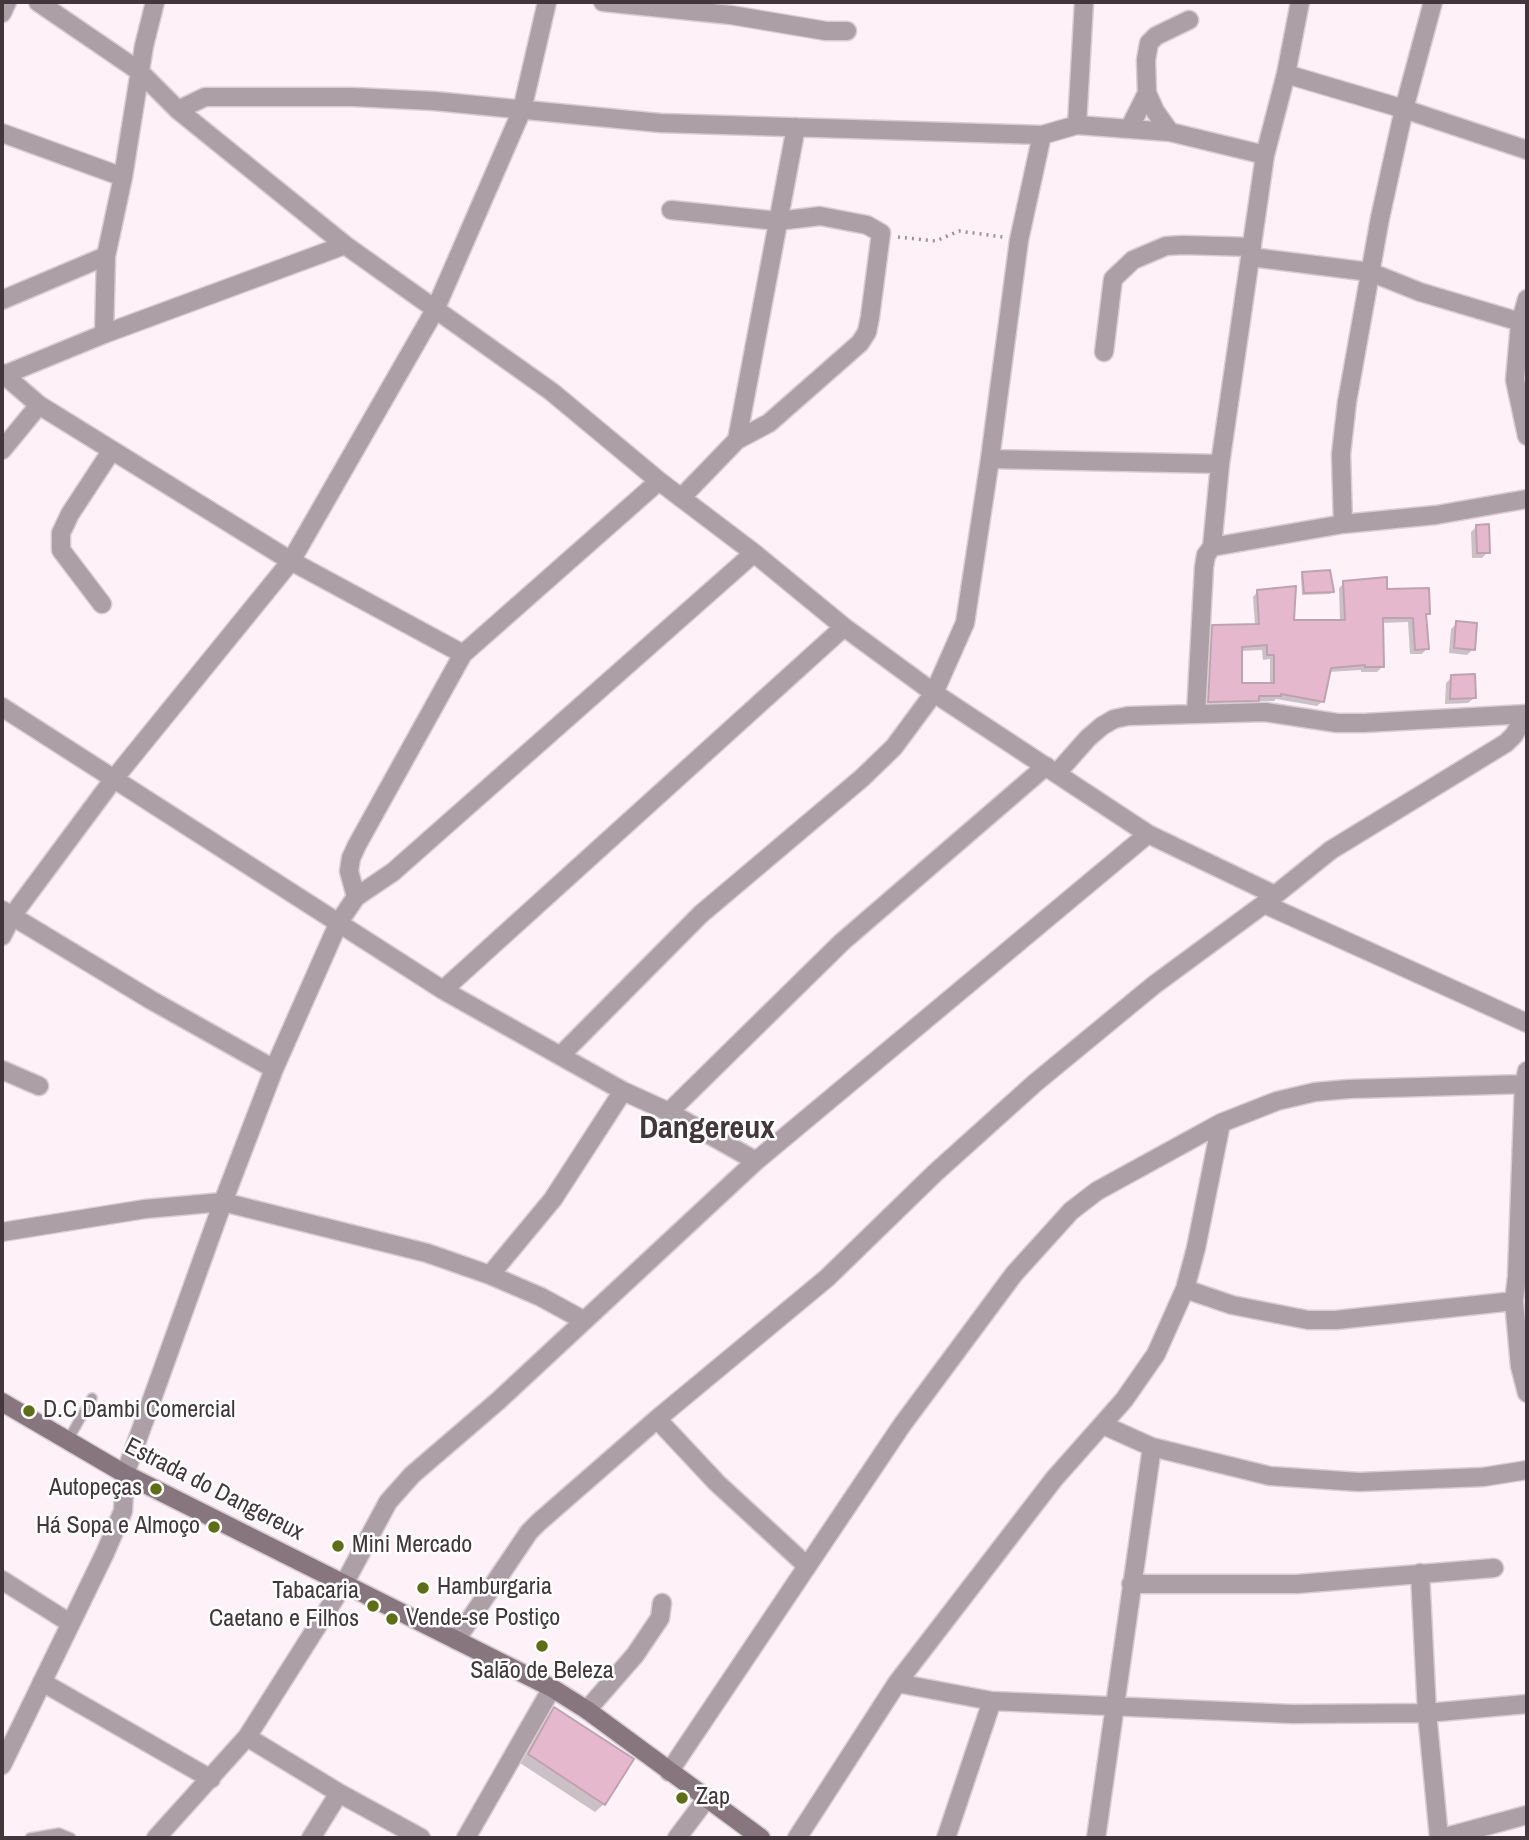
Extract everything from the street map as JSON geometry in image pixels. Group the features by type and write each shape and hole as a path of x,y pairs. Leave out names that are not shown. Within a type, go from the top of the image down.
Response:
{"main road":[{"name":"Estrada do Dangereux","path":"2,1402 125,1474 552,1688 587,1710 761,1838"}],"street":[{"path":"38,2 139,71 178,110 345,245 552,392 659,481 844,627 934,692 1148,834 1269,900 1527,1024"},
{"path":"104,334 106,256 123,177 139,71 155,2"},
{"path":"2,936 7,913 291,561 436,310 522,110 547,2"},
{"path":"603,2 764,20 826,31 847,31"},
{"path":"1077,125 1084,2"},
{"path":"1196,713 1204,567 1206,555 1212,547 1220,464 1265,155 1286,74 1300,2"},
{"path":"1343,524 1342,443 1347,402 1370,272 1404,109 1433,2"},
{"path":"1170,132 1155,111 1147,93 1146,60 1149,43 1166,29 1189,20"},
{"path":"1286,74 1404,109 1527,150"},
{"path":"1129,129 1147,93"},
{"path":"178,110 205,97 354,97 434,101 660,123 1042,135 1077,125 1170,132 1265,155"},
{"path":"737,440 796,127"},
{"path":"2,133 123,177"},
{"path":"561,1055 701,914 862,778 894,747 934,692 965,623 1019,240 1042,135"},
{"path":"671,210 778,221 820,216 867,225 881,233 870,317 867,332 860,343 769,424 737,440 681,498"},
{"path":"1104,352 1113,279 1133,260 1166,246 1183,244 1252,252 1370,272 1420,292 1524,324"},
{"path":"345,245 3,374 39,405 291,561 463,654"},
{"path":"2,300 106,256"},
{"path":"1527,299 1515,380 1527,436"},
{"path":"2,450 39,405"},
{"path":"102,604 61,550 61,533 70,514 112,450"},
{"path":"990,459 1220,464"},
{"path":"356,897 349,871 351,859 463,654 659,481"},
{"path":"1212,547 1343,524 1436,515 1527,499"},
{"path":"2,1765 7,1745 42,1682 122,1511 125,1474 223,1202 274,1069 339,922 356,897 394,872 754,554"},
{"path":"443,990 844,627"},
{"path":"2,707 443,990 623,1091 669,1112 756,1161"},
{"path":"669,1112 842,942 1114,719 1128,716 1265,712 1337,723 1364,723 1527,714"},
{"path":"456,1640 529,1532 657,1419 827,1278 935,1173 1035,1083 1154,985 1339,845 1506,743 1527,714"},
{"path":"156,1838 247,1737 344,1584 388,1502 398,1489 498,1401 756,1161 1148,834"},
{"path":"7,913 150,1000 274,1069"},
{"path":"2,1070 39,1086"},
{"path":"669,1772 902,1425 1013,1274 1071,1211 1097,1191 1222,1123 1276,1101 1315,1092 1526,1079 1522,1276 1514,1301 1518,1355 1527,1394"},
{"path":"490,1275 552,1199 623,1091"},
{"path":"797,1838 897,1682 1054,1479 1142,1377 1156,1354 1185,1289 1222,1123"},
{"path":"2,1232 145,1209 223,1202 427,1253 490,1275 541,1297 583,1320"},
{"path":"1185,1289 1232,1305 1308,1320 1336,1320 1514,1301"},
{"path":"657,1419 717,1483 807,1566"},
{"path":"1103,1425 1152,1447 1270,1476 1359,1482 1483,1477 1527,1470"},
{"path":"1096,1838 1152,1447"},
{"path":"1131,1584 1297,1584 1494,1568"},
{"path":"1420,1573 1427,1713 1440,1838 1527,1815"},
{"path":"2,1580 70,1623"},
{"path":"587,1710 635,1655 660,1618 662,1603"},
{"path":"42,1682 211,1779"},
{"path":"897,1682 992,1702 1292,1714 1427,1713 1527,1704"},
{"path":"466,1838 552,1688"},
{"path":"946,1838 992,1702"},
{"path":"247,1737 338,1793 421,1838"},
{"path":"311,1838 338,1793"},
{"path":"677,1838 707,1798"}],"lane":[{"path":"68,1440 92,1398"},
{"path":"30,1838 59,1833 71,1838"}],"path":[{"path":"881,233 886,236 936,241 959,231 1019,240"}],"building":[{"path":"1489,524 1490,553 1477,553 1476,525"},
{"path":"1330,570 1334,592 1304,593 1302,572"},
{"path":"1387,577 1387,589 1429,588 1430,614 1426,614 1429,649 1415,650 1413,618 1383,618 1384,667 1365,665 1331,668 1324,702 1281,694 1259,696 1259,701 1208,702 1212,625 1259,624 1257,590 1296,586 1294,620 1345,620 1343,581","holes":["1267,645 1267,655 1274,655 1274,683 1242,683 1242,647"]},
{"path":"1456,621 1477,623 1475,650 1454,648"},
{"path":"1475,674 1476,698 1450,699 1451,675"},
{"path":"554,1707 634,1759 605,1805 528,1754"}],"place":[{"name":"D.C Dambi Comercial","path":"29,1411"},
{"name":"Autopeças","path":"156,1489"},
{"name":"Há Sopa e Almoço","path":"214,1527"},
{"name":"Mini Mercado","path":"338,1546"},
{"name":"Hamburgaria","path":"423,1588"},
{"name":"Tabacaria Caetano e Filhos","path":"373,1606"},
{"name":"Vende-se Postiço","path":"392,1619"},
{"name":"Salão de Beleza","path":"542,1646"},
{"name":"Zap","path":"682,1798"}],"district":[{"name":"Dangereux","path":"707,1129"}]}
